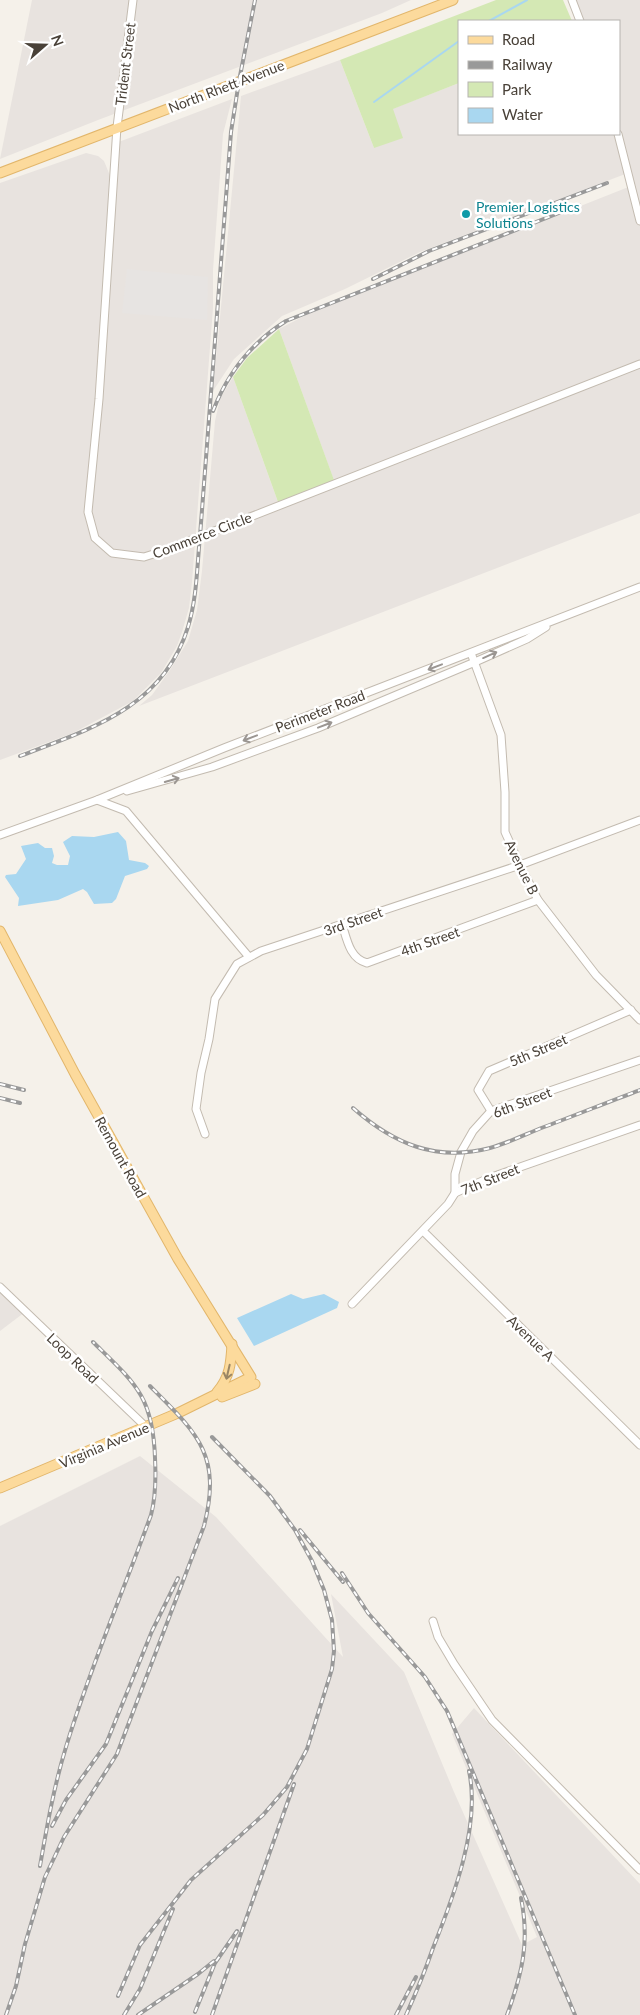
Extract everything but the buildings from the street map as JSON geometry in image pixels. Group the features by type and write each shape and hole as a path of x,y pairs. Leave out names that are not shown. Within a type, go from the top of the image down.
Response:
{"main road":[{"name":"North Rhett Avenue","path":"0,173 453,0"},
{"name":"Remount Road","path":"0,931 75,1074 178,1259 232,1343 253,1381"},
{"path":"210,1398 226,1383 232,1343"},
{"name":"Virginia Avenue","path":"0,1488 253,1381"}],"street":[{"name":"Trident Street","path":"117,127 134,0"},
{"path":"572,0 580,20"},
{"name":"Commerce Circle","path":"117,127 99,399 88,512 95,538 112,553 144,557 166,550 640,364"},
{"path":"618,135 640,220"},
{"name":"Perimeter Road","path":"0,835 97,800 265,732 640,588"},
{"path":"107,796 177,778 342,718 527,639 562,618"},
{"name":"Avenue B","path":"471,653 501,735 505,792 505,832 520,865 538,900 596,975 640,1020"},
{"path":"265,732 272,745"},
{"path":"97,800 126,811 249,957"},
{"name":"3rd Street","path":"205,1134 196,1109 201,1072 209,1039 215,999 237,964 261,951 520,865 640,820"},
{"name":"4th Street","path":"342,924 350,949 359,961 367,963 538,900"},
{"name":"5th Street","path":"491,1111 478,1090 489,1071 631,1010"},
{"name":"6th Street","path":"455,1193 455,1174 461,1152 473,1130 491,1111 640,1060"},
{"name":"7th Street","path":"352,1304 423,1231 448,1204 455,1193 489,1178 640,1125"},
{"name":"Avenue A","path":"423,1231 640,1444"},
{"name":"Loop Road","path":"0,1287 146,1427"},
{"path":"433,1622 438,1637 454,1664 492,1720 640,1870"}],"shaded area":[{"path":"32,0 411,0 382,13 0,159"},
{"path":"572,0 640,0 640,513 139,706 152,695 188,641 197,610 215,421 220,399 233,377 279,505 335,483 279,329 308,314 631,186 628,173 420,252 345,289 282,316 234,359 213,391 241,96 340,60 374,148 392,109 458,83 458,135 620,135 620,20 580,20"},
{"path":"232,99 223,134 213,270 213,308 192,582 189,608 182,632 177,646 161,673 133,701 73,733 0,760 0,183 86,153 98,156 104,161 113,183 116,143"},
{"path":"127,269 208,277 207,320 122,313"},
{"path":"0,1287 25,1312 0,1331"},
{"path":"140,1456 216,1517 343,1657 331,1594 404,1672 454,1792 522,1945 537,1937 452,1734 474,1708 640,1884 640,2015 0,2015 0,1526"}],"green space":[{"path":"496,0 563,0 572,20 458,20 458,83 393,109 403,138 374,148 340,60"},
{"path":"279,329 334,480 278,502 233,377 247,358"}],"water":[{"path":"118,832 126,841 129,860 145,863 149,866 147,869 125,876 116,899 112,903 94,904 83,889 58,900 18,906 19,898 5,877 6,875 16,874 26,859 21,846 38,843 45,848 52,848 54,856 52,863 68,865 70,856 63,842 72,836 94,837"},
{"path":"291,1294 303,1299 324,1294 339,1302 337,1308 254,1346 237,1318"}],"waterway":[{"path":"491,20 527,0"},
{"path":"374,102 458,42"}],"railway":[{"path":"20,756 97,725 121,712 142,696 161,678 176,655 188,627 195,593 197,570 231,132 255,0"},
{"path":"373,279 429,251 607,183"},
{"path":"213,411 233,371 251,349 286,321 579,205"},
{"path":"0,1084 24,1090"},
{"path":"353,1108 368,1121 384,1131 417,1147 452,1153 470,1152 504,1144 640,1090"},
{"path":"0,1098 20,1103"},
{"path":"40,1866 54,1791 66,1747 96,1659 151,1515 155,1494 156,1473 153,1437 146,1405 131,1380 93,1342"},
{"path":"6,2015 16,1986 25,1944 45,1877 64,1837 117,1754 204,1526 209,1502 210,1481 202,1447 181,1418 150,1386"},
{"path":"118,1996 140,1945 191,1880 263,1815 287,1787 307,1749 332,1669 334,1651 332,1620 324,1590 312,1561 295,1530 270,1496 212,1437"},
{"path":"300,1530 343,1582"},
{"path":"342,1573 368,1613 425,1677 447,1711 575,2015"},
{"path":"52,1826 66,1800 106,1744 152,1631 178,1578"},
{"path":"406,2015 424,1974 449,1907 463,1861 471,1815 472,1792 469,1771"},
{"path":"212,2015 294,1784"},
{"path":"507,2015 517,1986 523,1958 525,1929 521,1898"},
{"path":"124,2015 140,1989 173,1909"},
{"path":"195,2012 215,1963 237,1931"},
{"path":"138,2015 214,1961"},
{"path":"396,2015 416,1977"}],"place":[{"name":"Premier Logistics Solutions","path":"466,214"}]}
